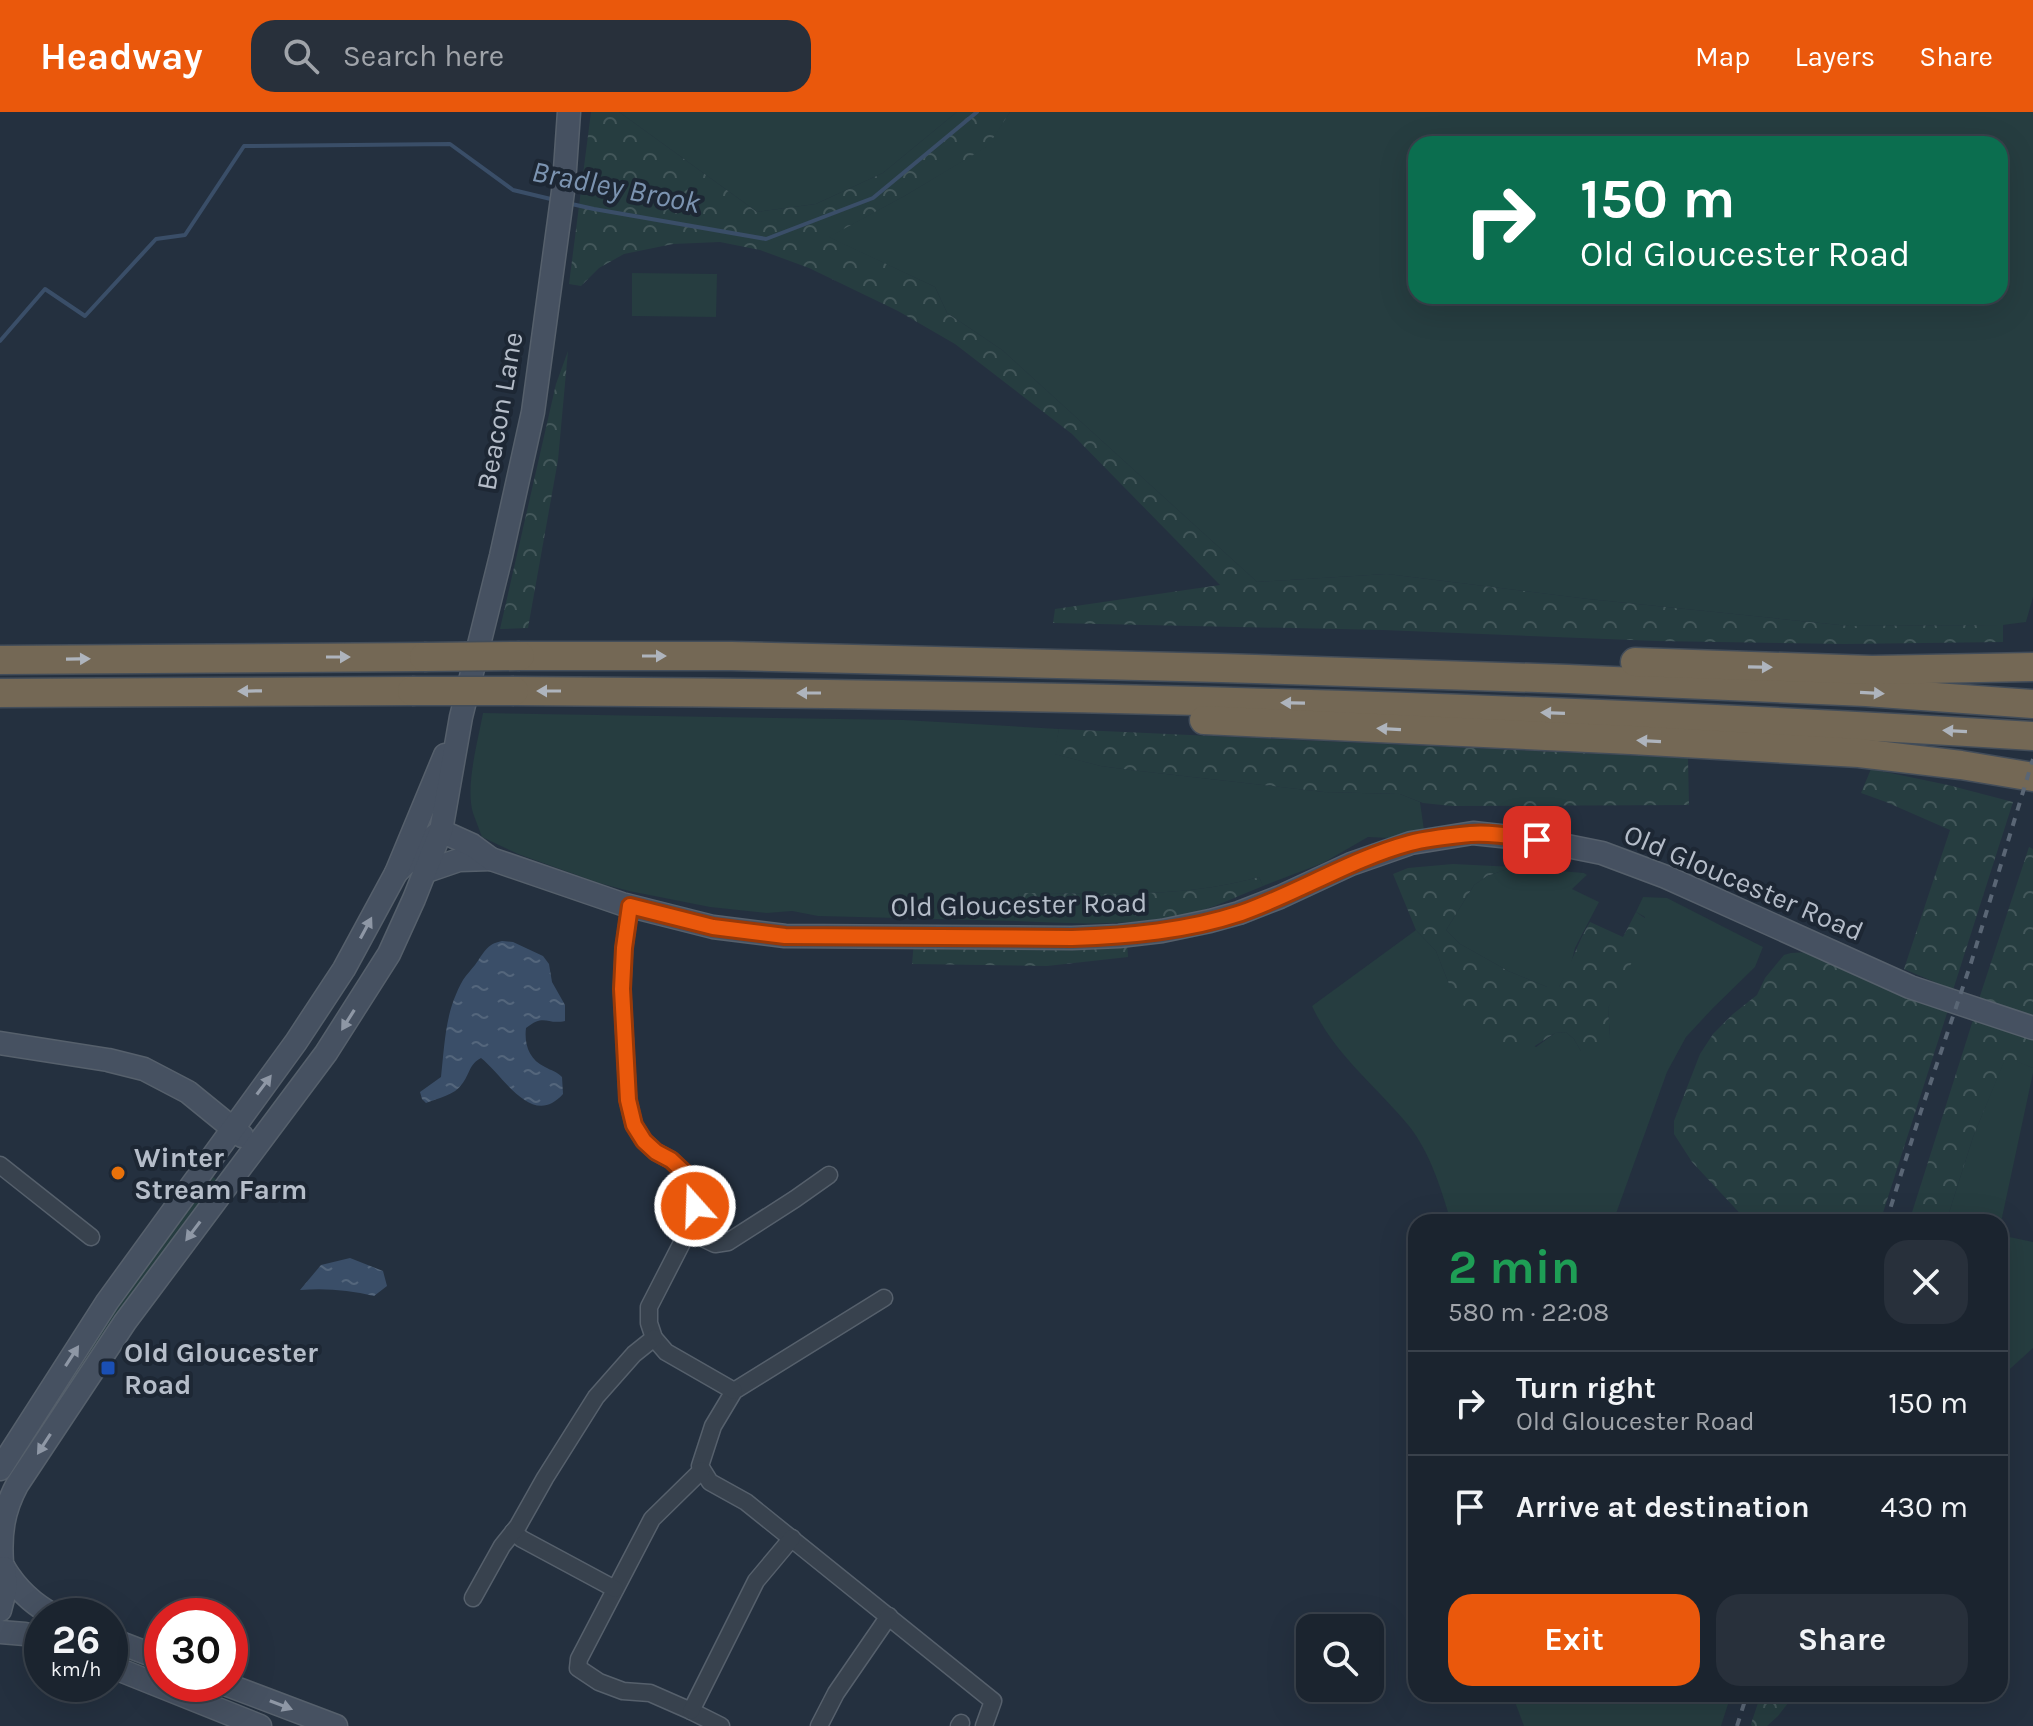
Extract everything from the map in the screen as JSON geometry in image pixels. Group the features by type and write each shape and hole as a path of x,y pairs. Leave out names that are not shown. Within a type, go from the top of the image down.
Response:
{"highway":[{"path":"731,656 836,644 1225,649 1872,670 2033,667"},
{"path":"0,660 731,656 1568,679 1866,692 2033,704"},
{"path":"0,693 866,693 1347,705 2033,736"},
{"path":"866,693 973,711 1859,753 2033,777"},
{"path":"1631,716 1747,736 1962,758 2033,770"}],"main road":[{"name":"Beacon Lane","path":"461,717 533,412 564,184 569,112"},
{"path":"0,1610 6,1587 0,1548 2,1522 17,1485 125,1322 326,1053 389,954 441,831 461,717"},
{"path":"0,1469 107,1302 296,1042 336,981 396,873 461,717"},
{"path":"396,873 441,831"},
{"name":"Old Gloucester Road","path":"441,831 472,845 491,859 630,906 713,927 785,936 1072,938 1162,931 1239,913 1351,864 1411,843 1473,833 1537,840 1602,853 1666,877 1910,987 2033,1028"},
{"name":"Old Gloucester Road","path":"424,872 459,860 491,859"},
{"path":"0,1043 104,1059 144,1069 188,1092 256,1146"},
{"path":"2,1564 11,1581 28,1598"},
{"path":"0,1632 24,1634"},
{"path":"128,1673 260,1726"},
{"path":"248,1693 336,1726"}],"street":[{"path":"630,906 622,989 628,1100 634,1125 644,1141 687,1175 695,1206 688,1231 649,1307 649,1323 654,1338 666,1352 734,1391"},
{"path":"0,1165 91,1237"},
{"path":"688,1231 715,1244 728,1242 829,1175"},
{"path":"884,1298 734,1391 713,1426 700,1466 710,1482 746,1502 993,1701 984,1726"},
{"path":"473,1598 502,1546 596,1397 634,1354 654,1338"},
{"path":"702,1470 652,1519 579,1659 578,1668 599,1682 623,1691 650,1693 721,1726"},
{"path":"513,1532 615,1589"},
{"path":"691,1711 756,1581 792,1538"},
{"path":"819,1726 836,1693 889,1616"}],"green space":[{"path":"591,112 619,112 757,212 816,204 883,173 957,112 1010,112 988,146 829,237 935,287 947,313 1002,350 1257,582 1387,574 1849,626 2003,625 2003,642 1845,644 1657,641 1383,630 1053,623 1055,609 1220,585 1072,434 955,344 898,311 809,268 760,250 720,242 673,244 624,254 599,268 581,286 569,284"},
{"path":"619,112 957,112 883,173 816,204 757,212"},
{"path":"1010,112 2033,112 2033,597 2026,622 2003,625 1849,626 1387,574 1257,582 1002,350 947,313 935,287 828,237 987,146"},
{"path":"632,273 717,274 716,317 632,316"},
{"path":"568,351 558,460 528,628 500,629 556,384"},
{"path":"483,713 904,720 1059,729 1055,754 1101,766 1324,792 1400,794 1420,802 1424,830 1389,838 1368,837 1323,863 1263,886 1259,877 1170,892 1019,893 1014,921 818,916 792,911 767,913 710,907 599,883 518,854 482,837 473,813 470,790"},
{"path":"1059,729 1688,758 1689,805 1452,806 1423,803 1400,794 1324,792 1131,770 1054,754"},
{"path":"1871,769 2013,802 1953,990 1904,969 1950,830 1861,793"},
{"path":"2029,847 2033,849 2033,1016 1979,999"},
{"path":"1453,864 1513,867 1487,876 1474,885 1446,930 1460,944 1508,971 1547,987 1559,987 1590,922 1623,937 1636,912 1649,921 1647,933 1608,1008 1610,1037 1595,1054 1581,1051 1566,1032 1555,1033 1527,1051 1512,1051 1472,1018 1449,984 1436,951 1416,930 1393,874 1408,868"},
{"path":"1513,867 1584,873 1587,875 1572,889 1599,902 1559,987 1547,987 1508,971 1460,944 1446,930 1474,885 1487,876"},
{"path":"1259,877 1263,886 1207,909 1176,916 1107,923 1014,921 1019,893 1170,892"},
{"path":"1643,897 1667,898 1763,947 1755,967 1686,1037 1667,1072 1616,1214 1448,1214 1434,1172 1417,1137 1344,1055 1312,1006 1416,930 1436,951 1449,984 1536,1047 1555,1033 1566,1032 1581,1051 1610,1037 1608,1008 1645,917 1636,912"},
{"path":"914,941 1127,942 1128,957 1047,966 912,964"},
{"path":"1809,952 1948,1010 1883,1214 1741,1214 1692,1162 1674,1134 1674,1121 1700,1054 1713,1034 1757,995 1765,978 1784,955"},
{"path":"1973,1020 2033,1038 2033,1068 2006,1057 1973,1137 1949,1214 1912,1214"},
{"path":"2006,1056 2033,1068 2003,1214 1949,1214 1973,1137"},
{"path":"211,1175 223,1185 15,1476 10,1473 123,1296"},
{"path":"2008,1237 2033,1242 2033,1348 2008,1371"},
{"path":"1515,1702 1729,1702 1721,1726 1524,1726"},
{"path":"1758,1702 1789,1702 1767,1726 1751,1724"}],"water":[{"path":"502,941 513,942 543,956 549,964 552,982 565,1005 565,1021 542,1020 532,1024 526,1028 526,1040 535,1060 562,1077 563,1094 552,1103 540,1106 529,1103 481,1058 474,1063 459,1088 426,1103 420,1092 441,1077 447,1027 457,992 486,950"},
{"path":"350,1258 383,1271 387,1286 374,1296 337,1290 300,1290 321,1265"}],"waterway":[{"name":"Bradley Brook","path":"567,203 766,239 873,198 977,112"},
{"name":"Bradley Brook","path":"0,341 45,289 85,316 156,239 185,235 244,146 450,144 513,190 555,200"}],"railway":[{"path":"1889,1214 1971,963 2033,759"},
{"path":"1737,1726 1744,1702"}],"place":[{"name":"Winter Stream Farm","path":"118,1173"},
{"name":"Old Gloucester Road","path":"108,1368"}],"route":[{"path":"695,1206 687,1175 644,1141 634,1125 628,1100 622,989 630,906 713,927 785,936 1119,936 1162,931 1239,913 1351,864 1411,843 1473,833 1537,840"}]}
